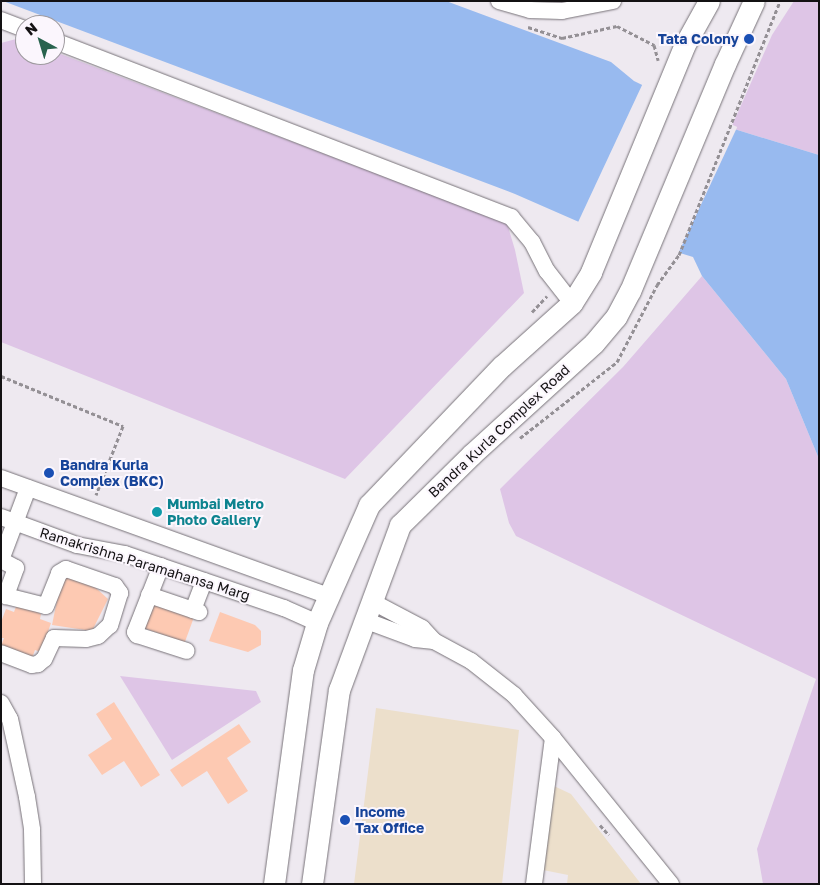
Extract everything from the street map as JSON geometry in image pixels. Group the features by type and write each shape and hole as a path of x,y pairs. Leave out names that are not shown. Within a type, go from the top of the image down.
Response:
{"main road":[{"path":"274,884 303,670 317,623 368,505 502,366 572,303 591,272 684,46 709,1"},
{"name":"Bandra Kurla Complex Road","path":"312,884 339,690 400,525 478,449 594,343 616,317 630,291 725,64 754,1"}],"street":[{"path":"499,1 530,10 613,1"},
{"path":"1,20 15,25"},
{"path":"65,45 511,218 532,242 547,270 572,303"},
{"path":"1,478 329,596"},
{"path":"1,653 32,665 38,664 44,659 54,638 91,639 110,625 120,593 115,586 66,569 59,572 46,606 4,602 16,568 1,560 8,519 28,488"},
{"name":"Ramakrishna Paramahansa Marg","path":"8,519 77,545 125,554 161,566 284,608 317,623"},
{"path":"161,566 135,632 137,635 186,651"},
{"path":"149,595 196,611 204,581"},
{"path":"368,611 422,628 434,641 471,661 514,695 553,738 671,884"},
{"path":"1,703 10,719 27,797 32,830 34,884"},
{"path":"534,884 553,738"}],"path":[{"path":"679,254 734,111 780,1"},
{"path":"527,26 562,38 617,26 654,45 659,62"},
{"path":"1,376 124,426 90,510"}],"shaded area":[{"path":"794,1 819,1 819,155 731,128 772,35"},
{"path":"15,39 15,65 65,65 65,56 507,223 524,293 345,479 1,342 1,43"},
{"path":"702,276 786,379 819,459 819,884 763,884 757,849 816,679 516,536 509,523 500,489 623,367"},
{"path":"120,676 256,691 261,702 172,760"},
{"path":"376,708 519,730 502,884 354,884"},
{"path":"554,786 571,794 641,884 567,884 568,875 543,870"}],"water":[{"path":"3,1 446,1 611,62 634,81 731,128 819,155 819,459 786,379 702,276 693,257 579,222 515,194 65,24 65,15 40,15"}],"pier":[{"path":"643,83 737,127 672,267 578,223"}],"building":[{"path":"62,576 84,577 108,599 92,631 52,625"},
{"path":"152,598 195,614 185,643 141,627"},
{"path":"18,601 41,614 40,619 51,623 41,652 35,650 32,658 1,646 4,638 1,638 1,622 6,609 14,612"},
{"path":"220,612 255,625 261,631 261,645 248,652 209,641"},
{"path":"114,702 160,775 141,787 124,761 102,775 88,755 112,739 96,714"},
{"path":"239,724 251,742 227,758 248,791 228,804 207,771 182,787 170,770"}],"place":[{"name":"Tata Colony","path":"749,39"},
{"name":"Bandra Kurla Complex (BKC)","path":"49,473"},
{"name":"Mumbai Metro Photo Gallery","path":"157,512"},
{"name":"Income Tax Office","path":"345,820"}]}
